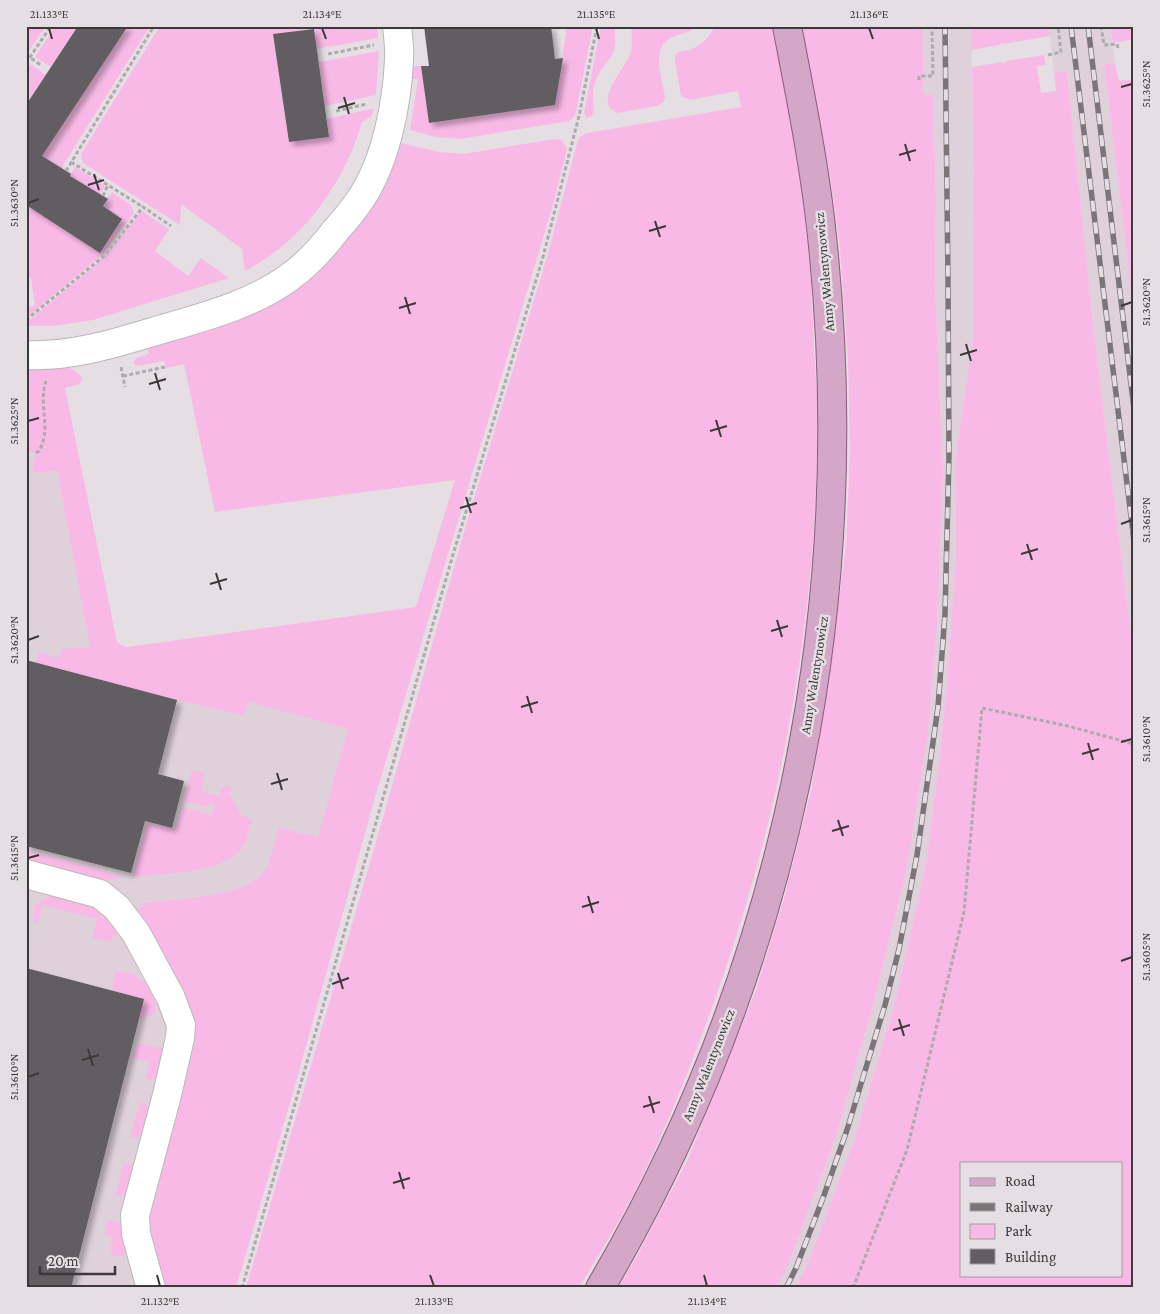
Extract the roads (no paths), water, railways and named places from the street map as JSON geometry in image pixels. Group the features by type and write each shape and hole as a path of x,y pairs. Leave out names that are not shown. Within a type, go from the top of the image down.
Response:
{"main road":[{"name":"Anny Walentynowicz","path":"600,1288 663,1171 700,1089 736,995 759,926 785,829 803,749 817,666 825,598 832,501 831,351 824,248 818,201 787,26"}],"lane":[{"path":"26,355 42,355 98,347 216,313 273,288 291,276 313,257 330,239 362,197 388,136 400,59 390,35"},
{"path":"26,874 100,894 117,908 136,933 171,998 181,1025 180,1038 167,1095 135,1215 136,1234 151,1288"}],"railway":[{"path":"786,1288 796,1268 847,1130 885,1005 899,949 917,855 938,707 945,614 949,456 945,26"},
{"path":"1071,26 1134,541"},
{"path":"1088,26 1134,409"}]}
